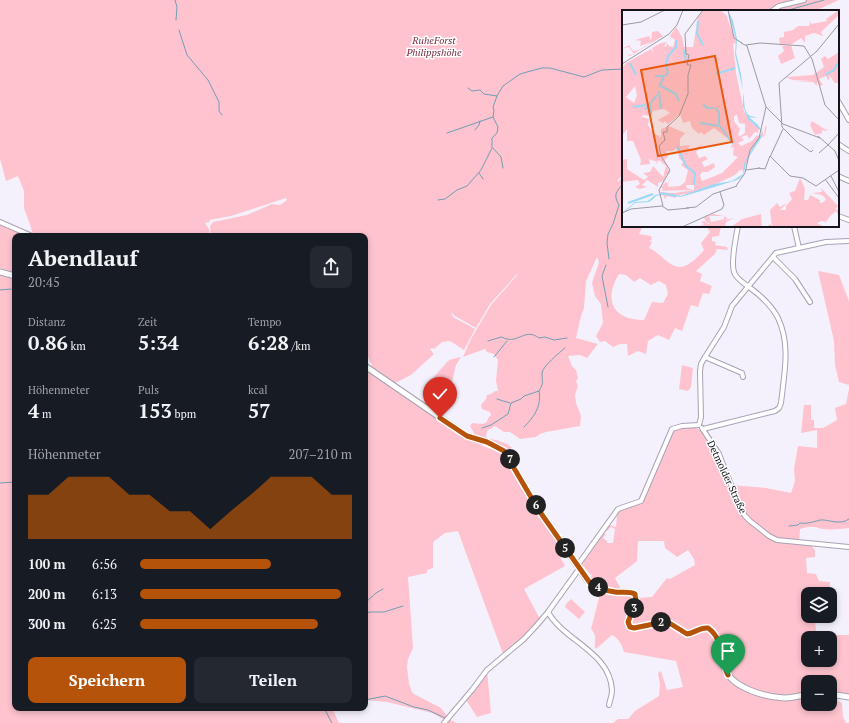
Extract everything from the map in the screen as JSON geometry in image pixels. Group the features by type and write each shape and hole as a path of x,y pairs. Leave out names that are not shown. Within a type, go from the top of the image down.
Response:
{"street":[{"path":"773,10 779,6 804,0"},
{"path":"839,103 849,120"},
{"path":"839,145 849,151"},
{"path":"839,176 849,181"},
{"path":"839,216 849,220"},
{"path":"0,222 25,233"},
{"path":"703,429 775,411 779,408 781,403 786,341 776,314 767,302 736,276 734,270 738,227"},
{"path":"794,227 798,248"},
{"path":"444,723 490,666 524,639 548,612 580,562 618,510 641,501 672,428 699,424 701,417 700,368 705,357 721,332 732,306 748,286 776,253 826,242 849,241"},
{"path":"773,257 796,279 810,302"},
{"path":"0,272 12,275"},
{"path":"705,357 742,373 743,377"},
{"path":"368,368 467,436 487,442 504,451 538,509 587,580 593,585 614,592 628,592 635,594 636,602 628,622 630,627 634,628 664,622 671,624 687,634 691,634 701,628 708,628 714,634 720,646 725,670 736,683 754,691 784,698 801,695"},
{"name":"Detmolder Straße","path":"699,424 719,454 739,504 750,521 769,536 777,540 849,547"},
{"path":"548,612 552,620 570,636 589,649 602,664 612,687 609,705"},
{"path":"837,695 849,697"}],"green space":[{"name":"RuheForst Philippshöhe","path":"0,0 839,0 817,10 622,10 622,175 617,181 618,182 622,177 622,227 642,227 639,234 651,236 652,240 649,241 652,242 649,248 677,267 682,267 692,262 704,250 701,243 710,232 707,227 721,227 719,236 712,237 712,241 716,242 715,245 727,247 728,250 717,249 715,254 696,271 702,274 700,281 712,286 709,294 703,293 698,307 691,305 682,331 675,328 669,340 658,335 648,341 646,354 638,351 628,356 627,344 620,344 613,347 605,341 600,342 596,336 603,323 601,304 595,296 592,283 599,262 597,257 586,281 584,308 576,338 598,344 587,358 580,355 568,356 572,366 576,370 578,378 576,381 578,386 575,395 576,403 581,416 580,426 546,432 536,437 520,439 510,432 504,432 495,426 487,431 487,438 497,440 512,448 504,451 487,442 481,445 503,454 562,549 559,555 565,566 524,589 540,619 527,634 503,654 458,531 445,533 433,542 433,568 427,570 427,573 408,577 413,648 408,659 407,667 409,684 414,694 441,708 448,719 457,723 444,723 445,720 432,713 387,702 368,700 368,368 473,439 474,433 470,426 472,423 483,424 487,422 491,415 490,412 482,409 481,405 486,399 487,395 498,391 496,381 498,360 494,354 487,352 485,349 463,357 471,339 491,305 518,274 490,304 476,328 455,316 451,312 453,317 475,329 464,350 450,341 442,342 434,349 430,349 434,354 411,375 395,383 372,368 372,364 368,357 368,233 211,233 210,226 213,222 247,215 272,204 280,205 287,200 286,198 231,216 209,220 210,222 205,223 210,233 33,233 24,208 24,191 18,176 6,181 0,159","holes":["619,274 626,275 634,282 640,278 651,285 659,281 666,285 668,294 663,303 652,302 644,320 633,319 618,312 614,307 612,300 614,283"]},
{"path":"0,223 23,233 12,233 12,272 0,268"},
{"path":"818,271 839,275 849,301 849,385 839,382 835,365 834,341"},
{"path":"0,272 12,275 12,711 333,711 339,723 0,723"},
{"path":"461,357 456,365 451,386 447,387 444,383 439,387 440,390 447,394 446,397 449,400 444,411 435,402 436,401 431,392 436,386 432,379 449,360"},
{"path":"682,365 693,368 691,387 688,391 679,389"},
{"path":"849,389 849,528 822,529 816,527 806,527 800,529 799,544 812,546 815,550 815,557 806,558 807,573 816,574 819,581 830,582 830,587 801,587 801,623 815,623 816,631 801,631 801,667 837,667 837,635 849,635 849,697 837,697 837,675 801,675 801,711 837,711 837,699 842,703 843,717 846,723 613,723 618,719 628,719 635,711 659,696 660,685 658,673 661,671 667,690 683,687 676,661 624,652 620,642 612,635 595,649 595,636 591,629 601,590 633,595 634,599 628,627 662,623 669,625 683,634 705,630 712,635 720,646 707,626 704,625 687,633 665,620 635,625 631,624 630,621 638,598 652,597 667,578 670,579 695,565 694,559 688,550 677,557 665,548 664,541 638,541 637,561 615,578 622,591 597,584 589,579 592,576 584,567 582,568 581,566 603,533 606,534 603,538 607,541 607,543 613,543 615,529 611,527 606,532 605,531 609,525 616,527 617,514 620,511 642,503 672,434 675,430 682,428 696,428 702,431 717,455 728,482 748,519 746,511 731,485 766,488 791,493 795,481 794,469 798,446 817,448 817,430 801,433 804,405 811,405 811,420 814,420 814,428 823,428 837,420 835,408 846,404"},
{"path":"571,599 585,612 579,619 565,607"},
{"path":"487,670 491,713 477,717 465,698"}],"waterway":[{"path":"175,0 177,7 176,20"},
{"path":"789,10 824,0"},
{"path":"179,30 187,55 208,80 219,102 219,111 222,115"},
{"path":"438,200 445,199 457,190 467,186 481,170 492,148 492,138 497,133 498,127 493,117 493,107 503,86 520,74 542,68 550,68 584,77 602,70 622,69"},
{"path":"468,88 472,91 480,90 484,94 497,96"},
{"path":"447,133 493,117"},
{"path":"475,130 480,121"},
{"path":"493,148 501,157 503,168"},
{"path":"479,173 483,179"},
{"path":"609,259 607,243 608,234 619,205 616,199 616,194 622,185"},
{"path":"606,265 602,276 608,307"},
{"path":"0,290 11,289"},
{"path":"488,341 501,337 506,339 515,339 530,334 539,338 545,337 554,340 567,338"},
{"path":"494,357 507,341"},
{"path":"482,428 491,425 508,414 511,403 521,399 524,396 539,391 542,384 543,370 565,348"},
{"path":"524,427 536,411 540,396 539,391"},
{"path":"497,399 510,403"},
{"path":"0,483 12,482"},
{"path":"789,526 820,520 842,522 849,519"},
{"path":"368,600 383,589"},
{"path":"368,612 384,612 403,606"},
{"path":"368,699 385,696 414,707 428,710 445,718"},
{"path":"326,711 332,723"}],"route":[{"path":"440,418 467,436 487,442 504,451 510,458 538,509 590,583 599,588 614,592 633,592 635,594 636,602 628,622 630,627 634,628 658,622 667,622 683,633 687,634 691,634 701,628 708,628 714,634 720,646 725,670 728,675"}]}
